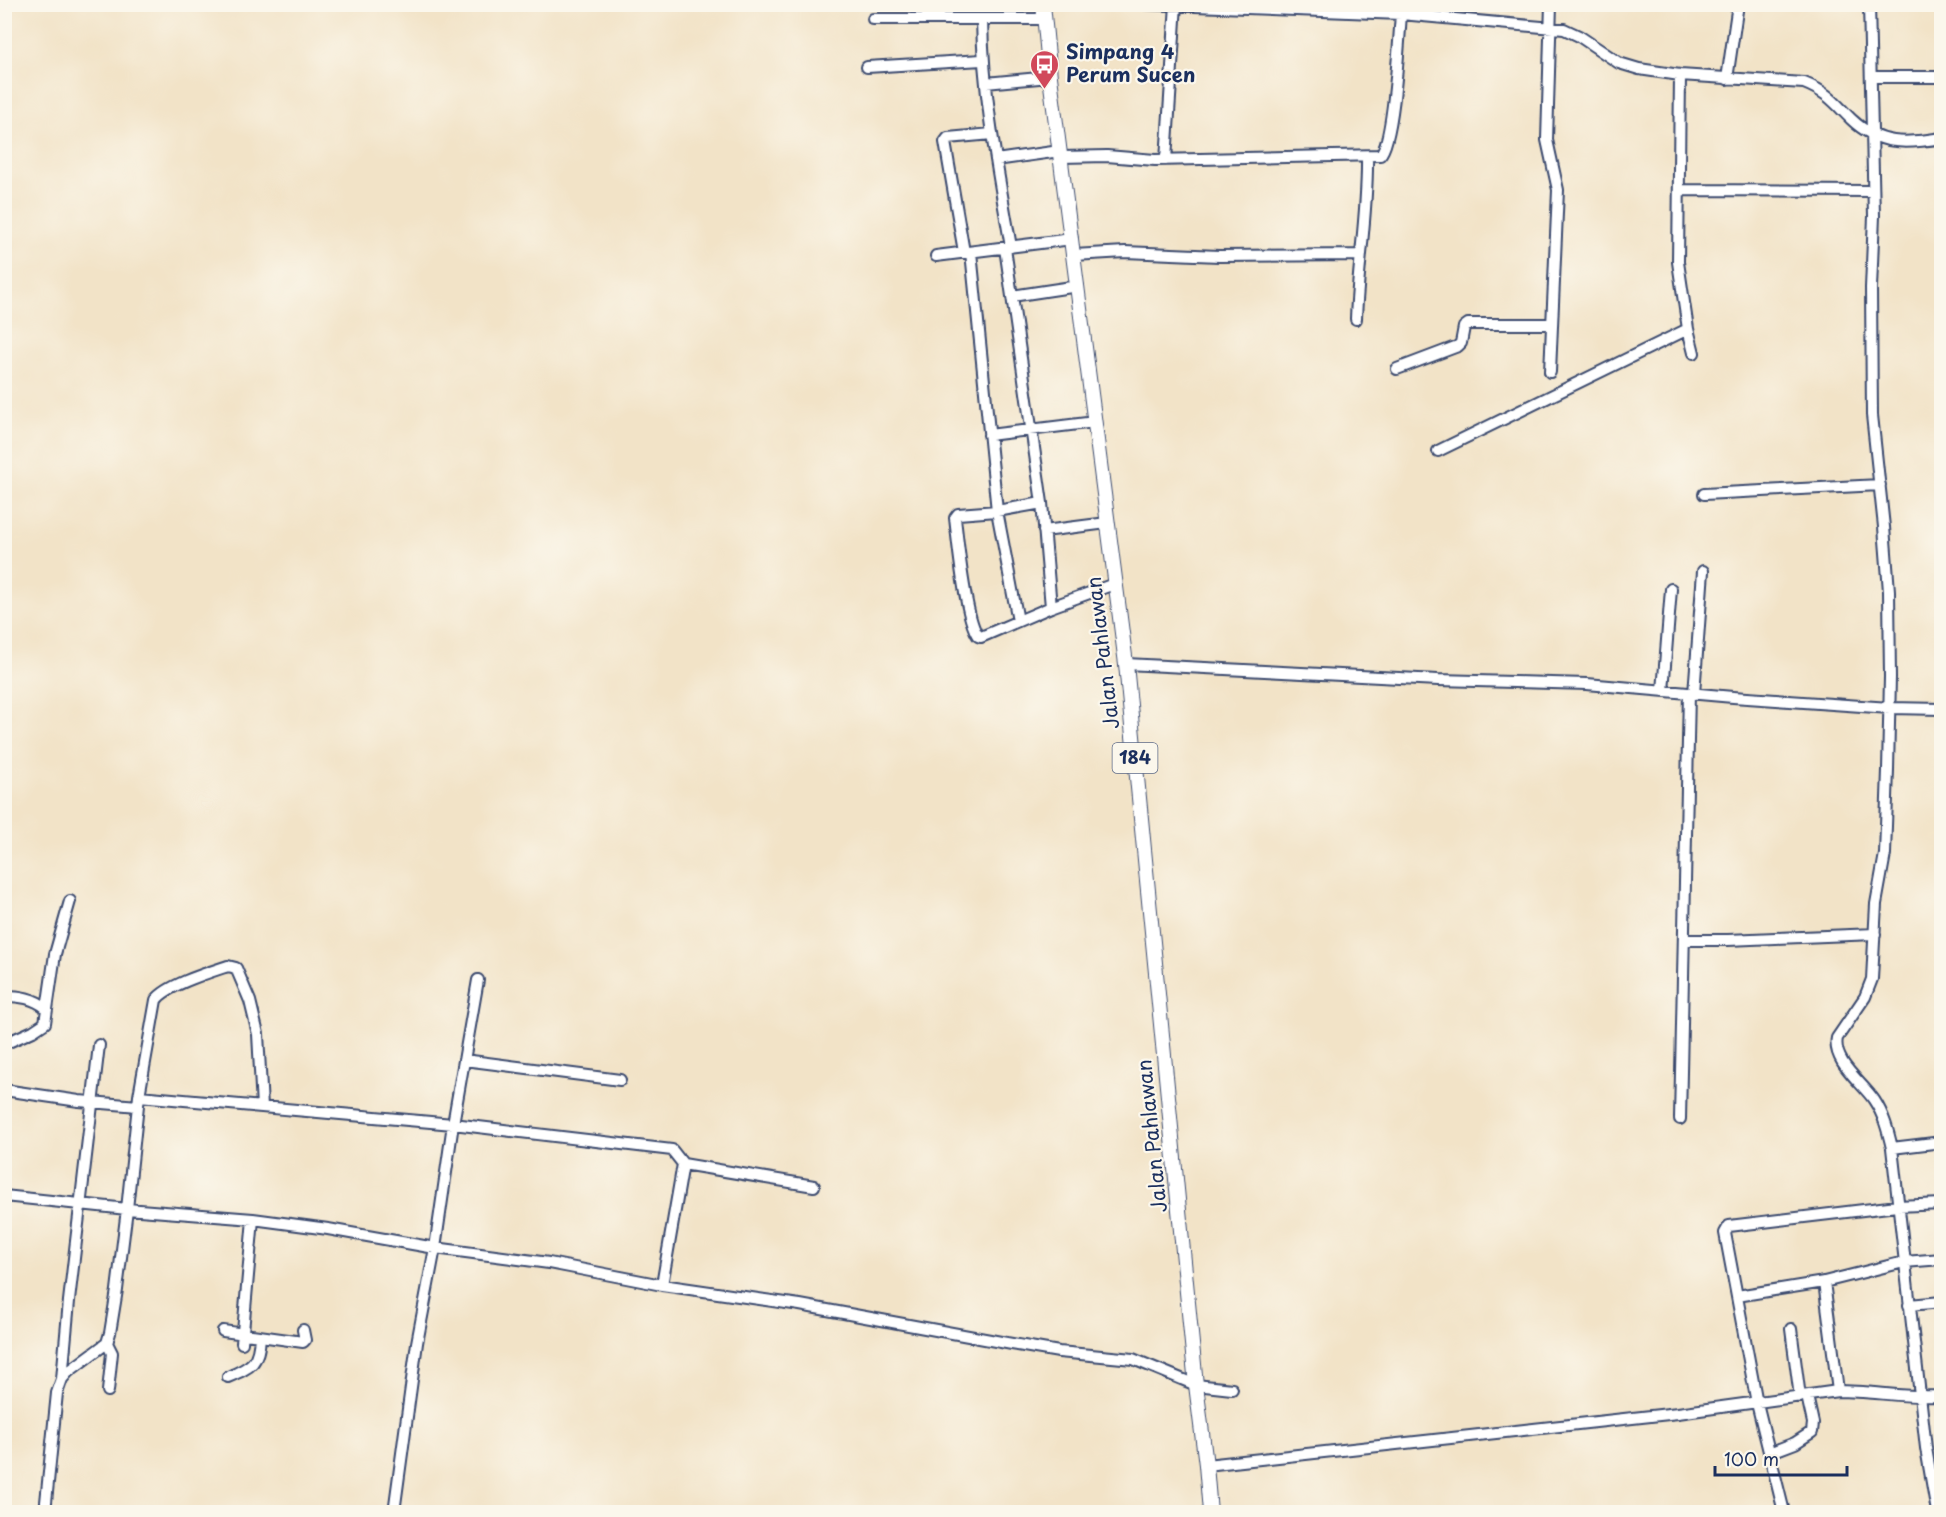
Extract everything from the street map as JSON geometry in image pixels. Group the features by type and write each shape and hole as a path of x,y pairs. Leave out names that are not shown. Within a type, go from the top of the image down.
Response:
{"main road":[{"name":"Jalan Pahlawan","path":"1042,4 1125,664 1210,1512"}],"street":[{"path":"1143,4 1358,8 1564,29 1579,36 1619,63 1639,69 1680,75 1803,84 1820,89 1873,136 1892,142 1941,138"},
{"path":"1550,372 1550,324 1558,190 1547,140 1551,4"},
{"path":"1727,78 1738,4"},
{"path":"1869,4 1873,136 1872,415 1889,591 1890,708 1885,854 1876,904 1872,979 1865,997 1837,1038 1836,1043 1841,1059 1874,1100 1885,1120 1892,1148 1926,1448 1937,1512"},
{"path":"1166,160 1176,5"},
{"path":"996,159 1061,154 1166,160 1380,155 1385,145 1393,100 1401,14"},
{"path":"873,19 1044,19"},
{"path":"982,19 982,60 1008,248 1012,296 1042,503 1051,607"},
{"path":"867,67 982,60"},
{"path":"1680,75 1678,262 1694,353"},
{"path":"986,83 1050,76"},
{"path":"1871,77 1940,77"},
{"path":"992,134 948,138 945,142 968,252 997,511 1018,621"},
{"path":"1356,319 1359,255 1368,182 1367,157"},
{"path":"1678,190 1873,191"},
{"path":"936,256 1072,239"},
{"path":"1074,255 1125,252 1219,256 1359,255"},
{"path":"1012,296 1078,286"},
{"path":"1397,369 1458,346 1461,343 1464,327 1468,324 1550,324"},
{"path":"1438,451 1688,329"},
{"path":"989,435 1095,422"},
{"path":"1704,494 1880,485"},
{"path":"1042,503 955,516 966,595 978,636 981,637 1051,607 1114,584"},
{"path":"1044,531 1107,523"},
{"path":"1680,1119 1692,693 1703,571"},
{"path":"1663,691 1671,589"},
{"path":"1125,664 1438,680 1587,684 1890,708 1941,709"},
{"path":"4,1044 45,1023 55,954 70,901"},
{"path":"1684,940 1875,934"},
{"path":"62,1379 107,1343 111,1333 138,1101 156,1000 160,995 228,966 236,968 250,1001 258,1034 262,1107"},
{"path":"394,1512 417,1343 435,1248 453,1124 478,980"},
{"path":"4,996 31,999 46,1008"},
{"path":"45,1512 99,1045"},
{"path":"464,1060 620,1080"},
{"path":"4,1090 93,1102 138,1101 262,1107 453,1124 672,1150 683,1164 814,1186"},
{"path":"1892,1148 1941,1142"},
{"path":"663,1285 683,1164"},
{"path":"4,1196 253,1219 328,1229 435,1248 549,1263 663,1285 801,1305 1059,1352 1133,1359 1196,1385 1232,1389"},
{"path":"1784,1512 1756,1402 1725,1233 1729,1226 1897,1206 1941,1204"},
{"path":"242,1338 253,1219"},
{"path":"1737,1296 1824,1282 1904,1262 1941,1259"},
{"path":"1824,1282 1838,1391"},
{"path":"1909,1305 1941,1302"},
{"path":"1769,1453 1795,1443 1812,1432 1813,1423 1803,1396 1791,1329"},
{"path":"223,1331 242,1338 260,1336 303,1342 303,1330"},
{"path":"228,1377 254,1363 258,1356 260,1336"},
{"path":"107,1343 111,1353 108,1391"},
{"path":"1206,1465 1650,1416 1838,1391 1920,1397 1941,1396"}],"place":[{"name":"Simpang 4 Perum Sucen","path":"1045,90"}]}
